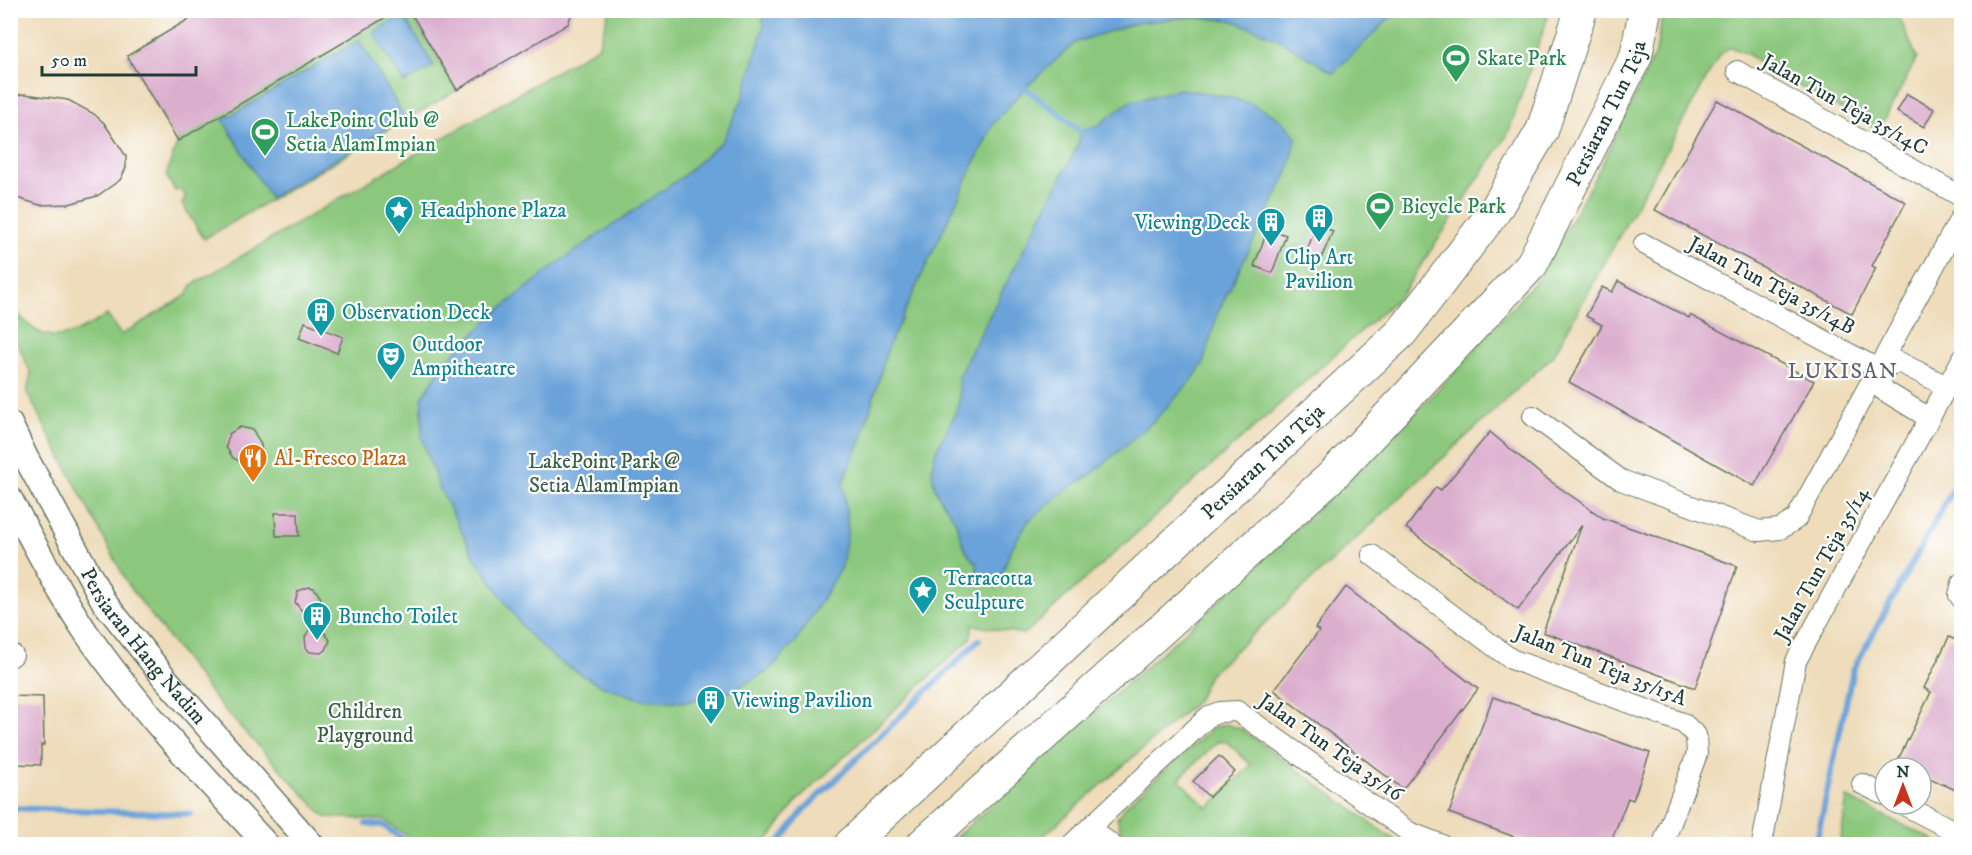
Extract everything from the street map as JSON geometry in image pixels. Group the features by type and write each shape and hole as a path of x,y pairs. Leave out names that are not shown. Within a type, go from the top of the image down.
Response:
{"main road":[{"name":"Persiaran Tun Teja","path":"851,844 1402,332 1494,212 1542,131 1581,10"},
{"name":"Persiaran Tun Teja","path":"923,844 1332,476 1532,264 1636,56 1646,10"}],"street":[{"name":"Jalan Tun Teja 35/14C","path":"1737,71 1962,197"},
{"path":"1533,416 1622,480 1759,531 1780,528 1796,519 1962,215"},
{"name":"Jalan Tun Teja 35/14B","path":"1644,244 1878,369"},
{"name":"Jalan Tun Teja 35/14","path":"1762,844 1796,661 1962,359"},
{"path":"1878,369 1899,362 1946,386"},
{"path":"1878,369 1883,390 1929,418"},
{"name":"Persiaran Hang Nadim","path":"10,424 26,458 105,602 164,677 311,844"},
{"name":"Persiaran Hang Nadim","path":"10,499 56,586 88,635 161,728 266,844"},
{"name":"Jalan Tun Teja 35/15A","path":"1372,555 1511,659 1683,723 1696,735 1697,754 1663,844"},
{"path":"1962,583 1959,595 1962,599"},
{"name":"Jalan Tun Teja 35/16","path":"1072,844 1209,716 1220,712 1237,711 1409,832 1440,844"},
{"path":"1862,784 1873,789"},
{"path":"1925,816 1962,835"},
{"path":"1090,829 1111,844"}],"green space":[{"name":"LakePoint Club @ Setia AlamImpian","path":"204,11 409,11 457,90 204,239 182,204 186,196 180,190 175,191 166,175 178,141 127,56"},
{"name":"LakePoint Park @ Setia AlamImpian","path":"609,11 1550,11 1508,134 1402,294 1029,630 1023,634 973,625 970,639 797,801 765,844 419,844 384,820 325,817 218,703 129,586 27,393 31,373 11,329 10,303 21,318 43,334 65,335 78,331 107,315 121,335 187,295 192,285 598,47"},
{"path":"1663,11 1897,11 1917,58 1879,130 1760,65 1751,56 1730,47 1720,54 1553,356 1209,675 1197,701 1034,844 948,844 1198,620 1366,463 1454,373 1540,276 1600,168 1656,52"},
{"path":"1225,724 1241,729 1400,844 1130,844 1122,835 1117,818 1126,805 1213,728","holes":["1217,742 1227,742 1251,765 1208,808 1179,779"]},
{"path":"1847,798 1873,811 1873,816 1884,816 1942,844 1840,844"}],"water":[{"path":"761,11 1397,11 1333,73 1277,38 1231,20 1189,17 1136,23 1076,42 1025,88 993,124 888,347 862,438 843,482 848,529 842,565 796,641 767,672 730,692 685,702 640,699 598,684 558,661 525,631 473,554 438,485 422,438 422,398 444,363 493,315 558,263 682,177 723,140 743,98 764,25"},
{"path":"403,15 434,66 404,83 373,32"},
{"path":"359,40 405,118 270,198 223,120"},
{"path":"1180,89 1228,97 1260,108 1274,116 1287,126 1296,138 1289,170 1218,312 1203,364 1192,380 1155,420 1093,473 1069,488 1028,521 1011,549 998,584 977,584 977,563 966,550 956,523 937,493 933,479 932,468 937,449 955,415 959,402 958,377 1078,145 1081,130 1097,126 1129,102"}],"building":[{"path":"204,10 398,10 178,141 127,56"},
{"path":"409,10 573,10 568,24 457,90"},
{"path":"25,94 68,100 94,114 104,123 126,156 126,168 120,180 97,196 69,204 40,205 10,196 10,96"},
{"path":"1907,94 1934,109 1924,127 1897,112"},
{"path":"1717,100 1906,202 1872,266 1876,268 1852,314 1655,210"},
{"name":"Clip Art Pavilion","path":"1317,225 1333,231 1320,261 1305,255"},
{"name":"Viewing Deck","path":"1268,229 1286,235 1272,273 1254,266"},
{"path":"1618,281 1689,318 1690,315 1814,381 1754,486 1569,382 1602,325 1586,316 1602,287 1612,292"},
{"name":"Observation Deck","path":"305,322 343,337 337,353 299,338"},
{"path":"240,427 253,430 261,445 262,454 252,456 248,465 233,458 226,447 229,434"},
{"path":"1490,432 1543,476 1603,518 1737,566 1695,688 1543,632 1582,525 1518,610 1406,528 1436,487 1441,490"},
{"path":"275,513 298,513 299,536 276,536"},
{"name":"Buncho Toilet","path":"309,587 314,588 321,598 314,614 301,610 295,602 298,591"},
{"path":"1346,587 1478,689 1403,789 1274,690 1319,631 1315,628"},
{"name":"Buncho Toilet","path":"311,627 323,631 330,640 326,650 321,653 310,652 306,648 305,637"},
{"path":"1949,637 1962,643 1962,793 1933,780 1933,756 1900,756 1931,692 1924,688"},
{"path":"10,696 43,697 44,745 41,745 41,765 17,764 17,754 10,754"},
{"path":"1493,697 1650,753 1633,800 1628,798 1610,844 1534,844 1449,813"},
{"path":"1219,756 1235,772 1209,797 1193,781"}],"waterway":[{"path":"1023,83 1025,88 1086,135"},
{"path":"1816,844 1853,670 1962,473"},
{"path":"778,844 804,810 979,640"},
{"path":"10,808 190,814"},
{"path":"366,824 383,825 409,844"}],"place":[{"name":"Skate Park","path":"1456,84"},
{"name":"LakePoint Club @ Setia AlamImpian","path":"265,158"},
{"name":"Bicycle Park","path":"1380,232"},
{"name":"Headphone Plaza","path":"399,236"},
{"name":"Clip Art Pavilion","path":"1319,244"},
{"name":"Viewing Deck","path":"1271,248"},
{"name":"Observation Deck","path":"321,338"},
{"name":"Outdoor Ampitheatre","path":"391,382"},
{"name":"Al-Fresco Plaza","path":"253,484"},
{"name":"Terracotta Sculpture","path":"923,616"},
{"name":"Buncho Toilet","path":"317,642"},
{"name":"Viewing Pavilion","path":"711,726"}],"district":[{"name":"LUKISAN","path":"1843,370"}],"park label":[{"name":"Children Playground","path":"365,723"}]}
